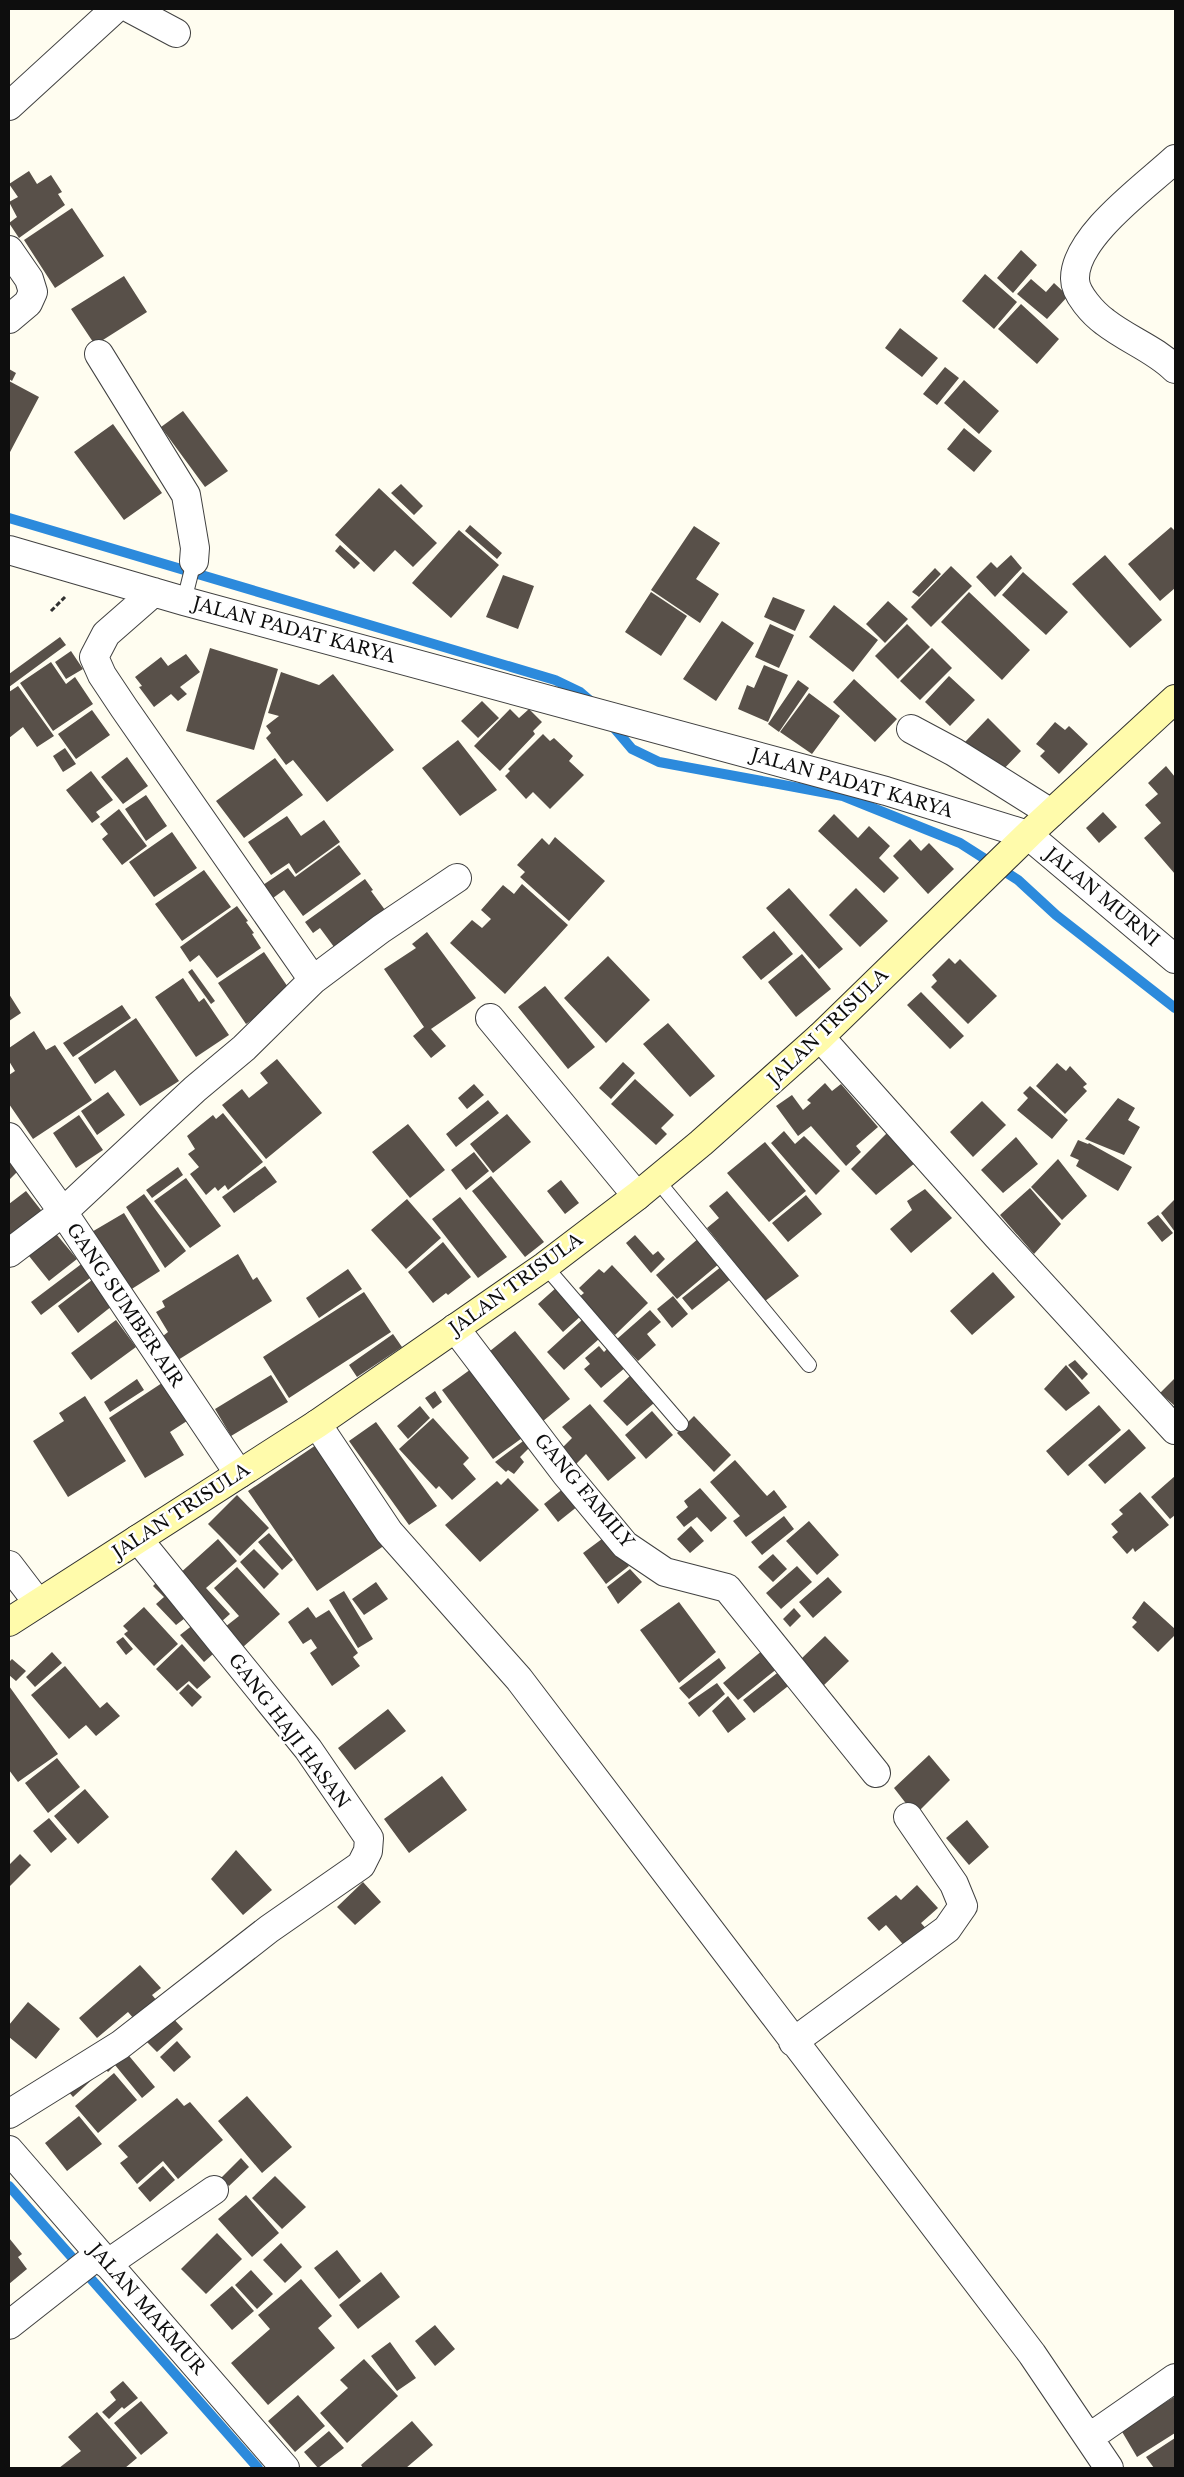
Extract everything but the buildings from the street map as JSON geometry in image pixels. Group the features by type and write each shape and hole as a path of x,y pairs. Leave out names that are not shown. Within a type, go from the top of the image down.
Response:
{"street":[{"path":"9,106 115,9"},
{"path":"131,9 176,33"},
{"path":"1175,159 1098,229 1079,256 1075,281 1084,300 1104,322 1166,360 1175,369"},
{"path":"9,250 29,279 34,292 28,303 9,319"},
{"path":"99,354 186,496 194,539 194,561"},
{"name":"JALAN PADAT KARYA","path":"9,550 154,592 186,595 676,734 886,791 1028,836"},
{"path":"154,592 106,634 94,657 102,675 313,980"},
{"path":"1028,836 1175,699"},
{"path":"911,729 954,752 1051,813"},
{"name":"JALAN TRISULA","path":"9,1622 317,1424 545,1266 647,1188 715,1131 820,1037 1005,856 1028,836"},
{"name":"JALAN MURNI","path":"1028,836 1175,959"},
{"path":"9,1253 63,1212 195,1089 244,1048 313,980 457,878"},
{"path":"490,1018 647,1188"},
{"path":"820,1037 997,1236 1175,1430"},
{"name":"GANG SUMBER AIR","path":"9,1137 63,1212 239,1474"},
{"name":"GANG FAMILY","path":"455,1328 566,1474 625,1545 665,1572 727,1588 739,1600 876,1773"},
{"path":"317,1424 389,1532 519,1679 1032,2354 1090,2437 1109,2468"},
{"name":"GANG HAJI HASAN","path":"9,2114 120,2045 269,1929 361,1865 368,1851 369,1838 308,1750 138,1539"},
{"path":"9,1565 38,1603"},
{"path":"793,2042 946,1929 963,1906 954,1884 908,1817"},
{"name":"JALAN MAKMUR","path":"9,2150 89,2267 285,2468"},
{"path":"9,2325 89,2267 214,2190"},
{"path":"1090,2437 1175,2378"}],"lane":[{"path":"186,595 194,561"},
{"path":"647,1188 809,1365"},
{"path":"545,1266 681,1424"}],"waterway":[{"path":"9,518 555,680 580,692 594,704"},
{"path":"610,723 632,749 659,762 843,796 960,843 1018,880 1056,915 1175,1008"},
{"path":"9,2186 258,2468"}]}
